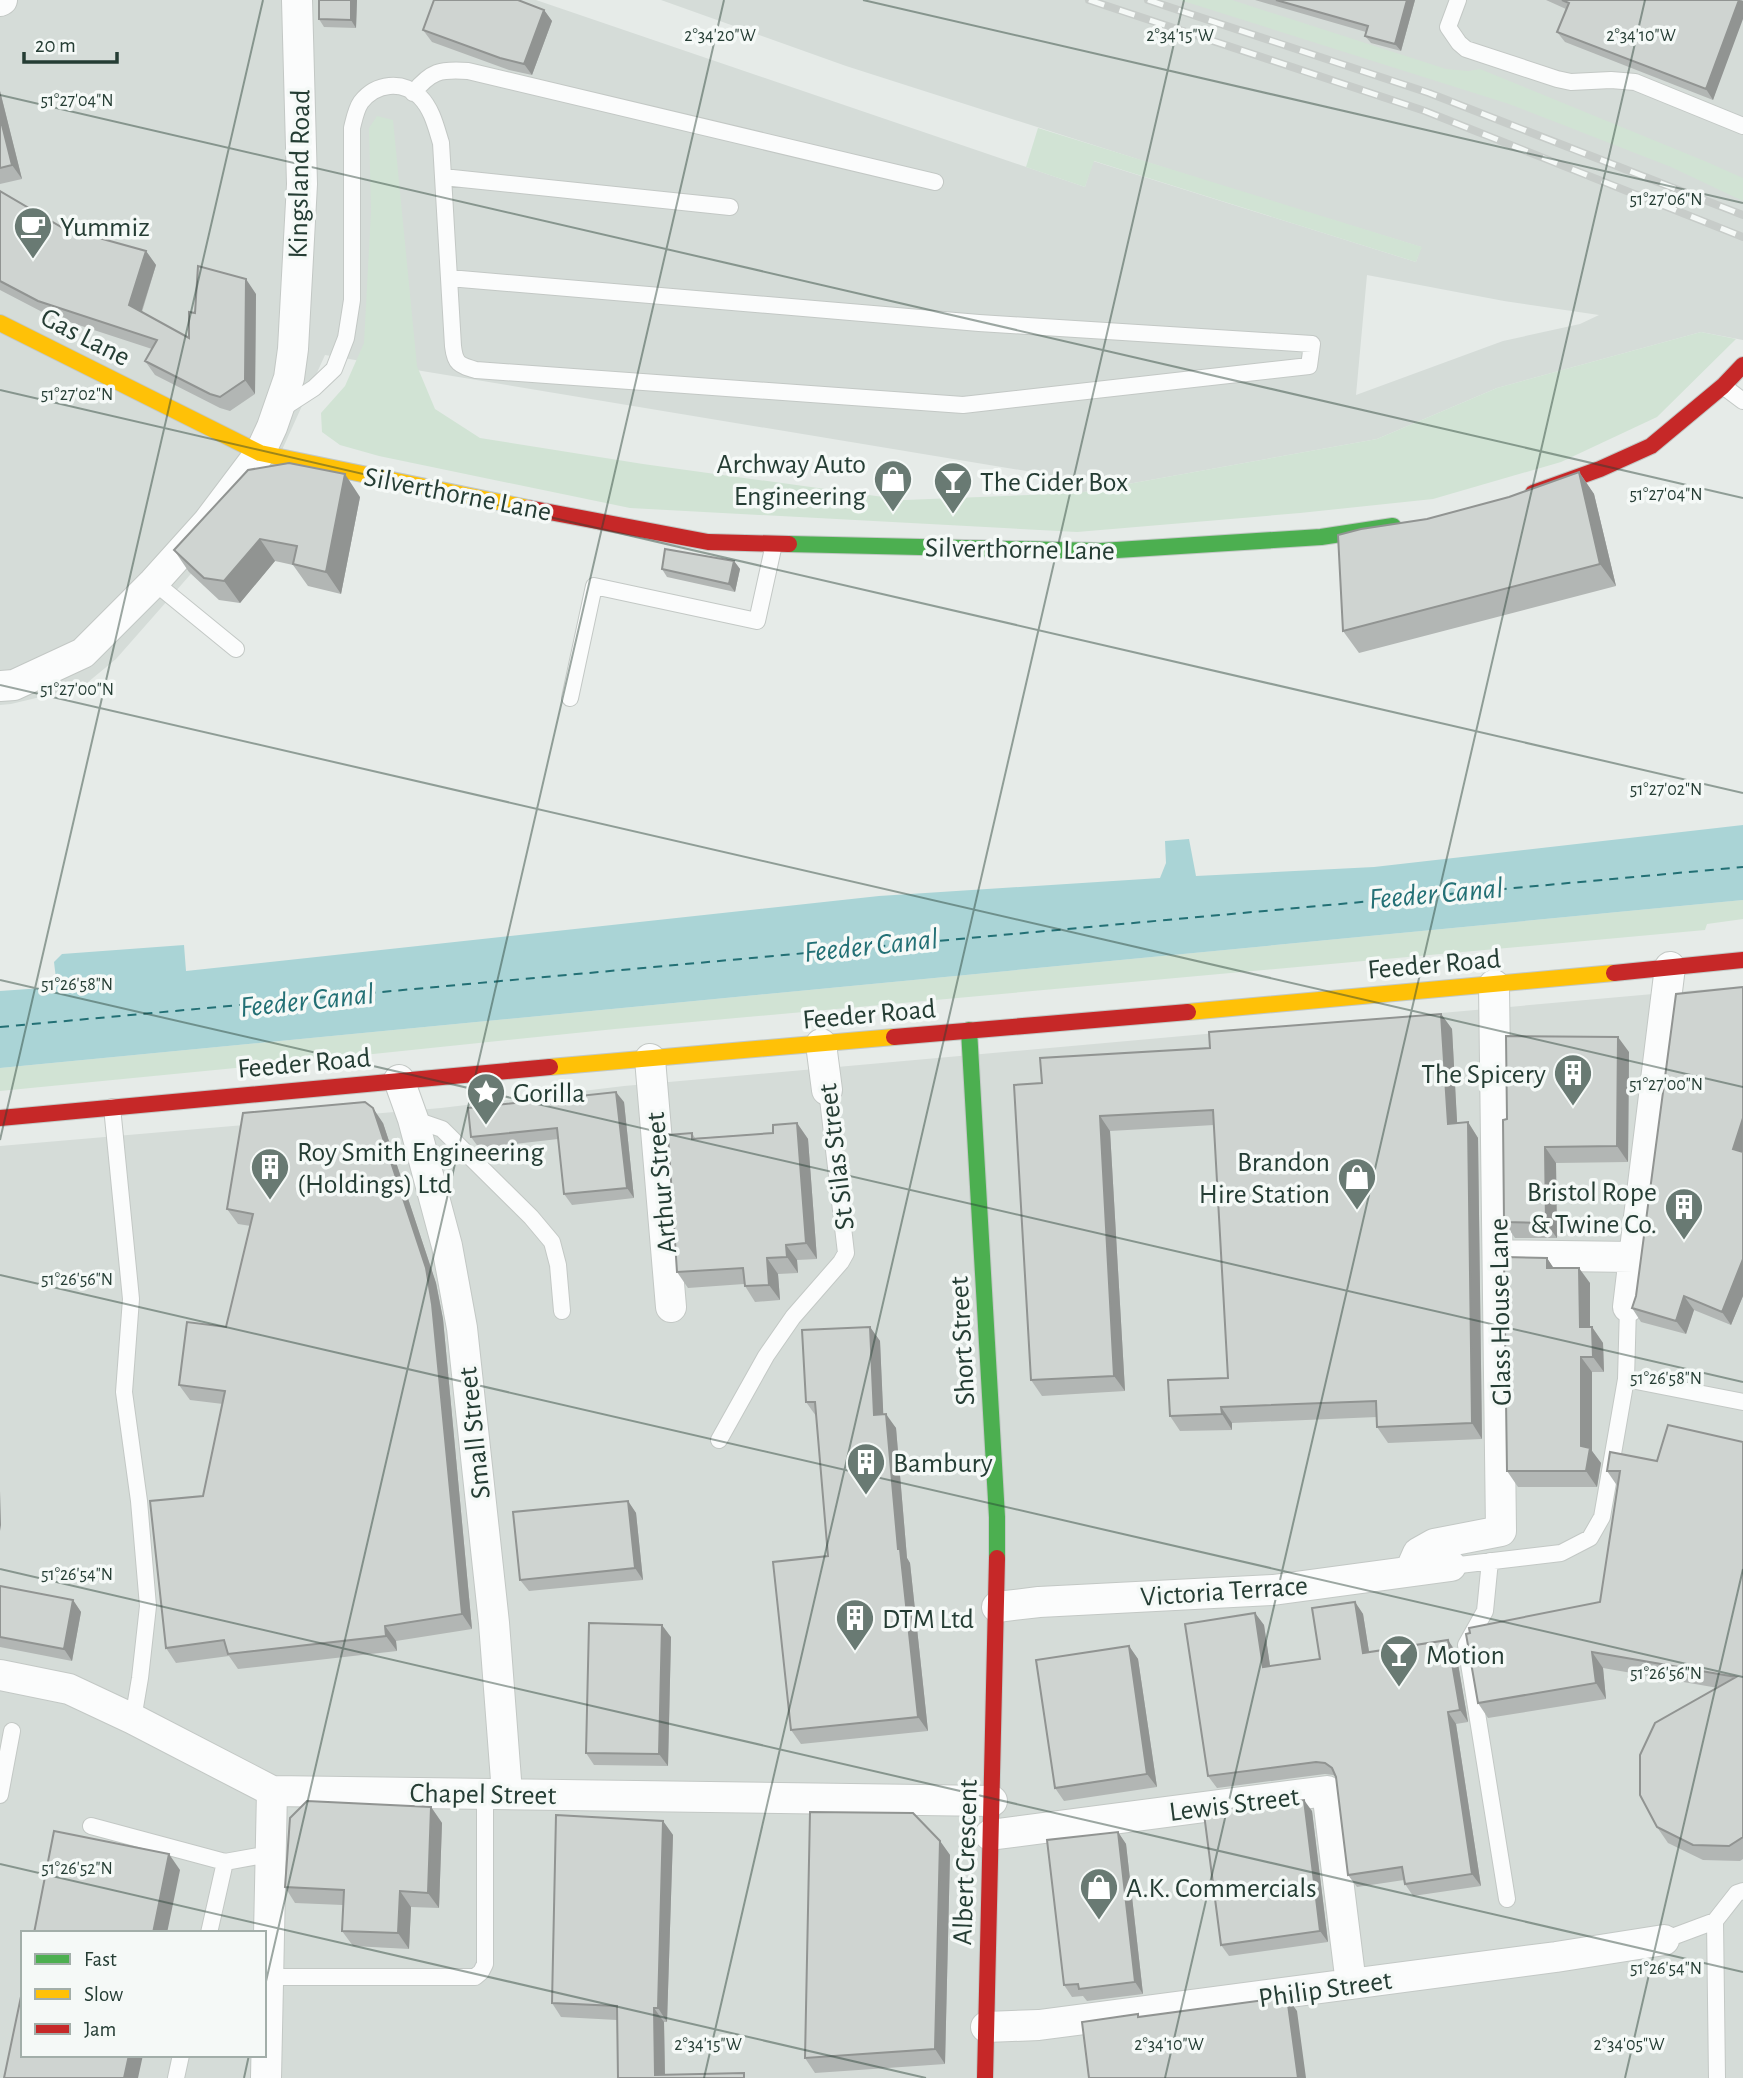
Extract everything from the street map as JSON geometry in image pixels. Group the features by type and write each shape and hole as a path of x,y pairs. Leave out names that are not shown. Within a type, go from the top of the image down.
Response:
{"street":[{"name":"Kingsland Road","path":"278,411 289,378 293,349 302,184 297,0"},
{"name":"Gas Lane","path":"0,323 260,453"},
{"path":"1520,498 1600,469 1651,446 1723,386 1743,365"},
{"path":"0,686 14,685 83,653 154,582 208,522 260,453 278,411"},
{"name":"Silverthorne Lane","path":"260,453 439,491 708,542 1101,551 1321,537 1411,524"},
{"name":"Feeder Road","path":"0,1118 399,1080 1494,985 1743,960"},
{"path":"1628,1307 1670,967"},
{"name":"Glass House Lane","path":"1410,1571 1418,1553 1434,1544 1501,1531 1494,985"},
{"name":"Short Street","path":"969,1030 997,1517 996,1648"},
{"name":"St Silas Street","path":"821,1044 827,1090"},
{"name":"Arthur Street","path":"650,1059 671,1307"},
{"name":"Small Street","path":"399,1080 413,1119 447,1246 462,1328 494,1623 496,1793"},
{"path":"1498,1255 1634,1257"},
{"name":"Victoria Terrace","path":"997,1607 1039,1602 1273,1590 1451,1566"},
{"name":"Albert Crescent","path":"985,2078 996,1648"},
{"name":"Chapel Street","path":"0,1675 69,1689 272,1791 992,1801"},
{"path":"266,2078 272,1791"},
{"name":"Lewis Street","path":"990,1835 1327,1791 1352,1984"},
{"name":"Philip Street","path":"986,2027 1039,2025 1556,1957 1664,1940"}],"lane":[{"path":"1458,0 1448,27 1466,49 1572,82 1611,79 1635,82 1743,126"},
{"path":"413,93 424,79 435,73 447,69 467,71 934,182"},
{"path":"278,411 314,388 334,369 346,338 352,299 352,128 359,104 372,92 387,86 404,86 419,97 432,114 441,143 449,278 455,358 461,366 476,370 963,405 1309,366 1312,344 979,323 449,278"},
{"path":"443,177 730,207"},
{"path":"1723,386 1743,401"},
{"path":"570,698 594,586 757,621 774,544"},
{"path":"154,582 236,649"},
{"name":"St Silas Street","path":"719,1440 766,1356 793,1317 846,1253 827,1090"},
{"path":"112,1107 131,1299 124,1392 139,1501 148,1606 133,1719"},
{"path":"413,1119 442,1129 531,1217 552,1242 558,1265 562,1311"},
{"path":"1451,1566 1561,1553 1590,1538 1602,1517 1626,1379 1628,1307"},
{"path":"1626,1379 1743,1402"},
{"path":"1490,1561 1485,1611 1465,1645 1507,1899"},
{"path":"0,1795 12,1731"},
{"path":"268,1977 475,1977 485,1964 496,1793"},
{"path":"91,1826 225,1862 271,1854"},
{"path":"209,1931 225,1862"},
{"path":"1664,1940 1715,1921 1737,1893 1743,1891"},
{"path":"1715,1921 1717,2078"},
{"path":"176,2078 181,2057"}],"shaded area":[{"path":"536,0 1085,187 1093,161 1416,262 1421,247 846,66 661,0 1743,0 1743,340 1701,332 1497,388 1377,439 1078,493 1050,475 325,355 263,492 116,659 82,687 0,705 0,1","holes":["1367,275 1504,301 1599,315 1580,324 1503,341 1356,395"]},
{"path":"1743,986 1743,2078 0,2078 0,1146 441,1108 624,1086"}],"green space":[{"path":"1180,0 1232,0 1446,69 1480,69 1743,178 1743,201 1671,167 1509,104"},
{"path":"377,116 393,120 417,366 435,409 480,438 643,464 905,500 1078,493 1377,439 1497,388 1701,332 1736,339 1657,417 1561,462 1433,499 1077,532 630,508 379,456 340,445 322,432 321,413 345,386 364,343 371,211 369,128"},
{"path":"1038,128 1422,247 1416,262 1094,161 1085,187 1026,167"},
{"path":"1743,900 1743,919 1707,924 1705,930 615,1029 0,1091 0,1068"}],"water":[{"name":"Feeder Canal","path":"1743,825 1743,900 0,1068 0,991 57,987 54,962 62,954 184,945 186,971 879,896 1160,878 1166,863 1165,841 1189,839 1196,876 1374,867"}],"building":[{"path":"319,0 351,0 351,20 319,19"},
{"path":"434,0 518,0 544,10 524,64 423,30"},
{"path":"1276,0 1407,0 1395,44 1365,36 1368,26"},
{"path":"1562,0 1739,0 1706,89 1557,32 1569,3"},
{"path":"0,117 12,165 0,168"},
{"path":"0,191 63,228 146,251 129,305 189,338 189,312 195,313 198,266 246,279 245,380 220,397 210,394 145,361 157,340 38,301 0,281"},
{"path":"289,463 345,474 326,572 293,564 297,546 260,539 224,581 204,578 174,550 248,470"},
{"path":"1579,472 1600,564 1343,631 1338,535 1427,519 1509,497"},
{"path":"665,549 734,561 729,584 662,569"},
{"name":"Bristol Rope & Twine Co.","path":"1743,987 1743,1118 1733,1149 1743,1152 1743,1259 1722,1312 1684,1296 1676,1321 1632,1308 1636,1296 1676,994"},
{"name":"Brandon Hire Station","path":"1441,1014 1448,1124 1468,1122 1472,1423 1377,1427 1376,1401 1221,1407 1222,1414 1170,1416 1168,1380 1228,1378 1213,1110 1100,1116 1114,1376 1031,1380 1014,1085 1042,1083 1040,1058 1210,1048 1209,1032"},
{"name":"The Spicery","path":"1506,1036 1618,1037 1617,1146 1545,1147 1546,1223 1504,1222"},
{"path":"616,1092 627,1188 564,1194 557,1128 471,1137 468,1108"},
{"path":"365,1102 373,1108 426,1268 432,1304 462,1614 385,1626 386,1636 228,1654 224,1640 166,1648 150,1501 203,1496 225,1391 179,1385 187,1322 226,1327 253,1214 227,1209 243,1113"},
{"path":"797,1123 806,1243 786,1245 787,1257 767,1258 769,1285 745,1286 743,1268 677,1272 668,1135 692,1133 692,1139 773,1133 773,1125"},
{"path":"1504,1257 1547,1258 1547,1268 1579,1268 1580,1327 1592,1327 1593,1357 1581,1357 1581,1446 1590,1448 1586,1471 1507,1471"},
{"path":"870,1327 874,1415 886,1414 898,1549 918,1717 791,1730 773,1562 828,1556 815,1402 806,1402 802,1330"},
{"path":"1668,1425 1743,1442 1743,1837 1729,1846 1693,1845 1657,1827 1640,1795 1640,1755 1655,1723 1736,1677 1592,1652 1596,1683 1478,1703 1466,1634 1470,1633 1469,1628 1600,1602 1620,1471 1607,1471 1610,1452 1657,1461"},
{"path":"628,1501 635,1568 520,1580 513,1512"},
{"path":"0,1586 73,1600 64,1649 0,1637"},
{"path":"1355,1602 1363,1653 1448,1640 1460,1710 1448,1712 1472,1874 1405,1884 1402,1867 1348,1875 1336,1777 1332,1768 1325,1763 1208,1776 1185,1624 1255,1613 1263,1667 1320,1659 1312,1608"},
{"path":"589,1623 662,1625 659,1754 586,1753"},
{"path":"1129,1646 1147,1774 1055,1788 1036,1660"},
{"path":"1304,1800 1320,1931 1221,1945 1204,1814"},
{"path":"307,1801 431,1807 428,1893 400,1891 398,1933 342,1931 344,1890 285,1887 290,1818"},
{"path":"810,1812 913,1813 940,1841 935,2049 805,2058"},
{"path":"556,1815 663,1821 658,2008 654,2008 655,2075 744,2073 744,2078 618,2078 617,2006 552,2003"},
{"path":"54,1831 169,1854 153,1931 34,1931"},
{"name":"A.K. Commercials","path":"1118,1832 1135,1982 1079,1989 1078,1984 1064,1985 1047,1840"},
{"path":"21,1997 21,2057 129,2057 124,2078 4,2078"},
{"path":"1287,1997 1298,2078 1089,2078 1082,2022"}],"ferry route":[{"path":"0,1027 1743,867"}],"railway":[{"path":"1089,0 1425,111 1743,237"},
{"path":"1148,0 1429,93 1743,215"}],"traffic: fast":[{"path":"789,544 1101,551 1321,537 1393,526"},
{"path":"969,1030 997,1517 997,1558"}],"traffic: slow":[{"path":"0,323 260,453 528,508"},
{"path":"1188,1012 1614,973"},
{"path":"550,1067 894,1037"}],"traffic: jam":[{"path":"1533,493 1600,469 1651,446 1723,386 1743,365"},
{"path":"528,508 708,542 789,544"},
{"path":"1614,973 1743,960"},
{"path":"894,1037 1188,1012"},
{"path":"0,1118 550,1067"},
{"path":"985,2078 997,1558"}],"place":[{"name":"Yummiz","path":"33,260"},
{"name":"Archway Auto Engineering","path":"893,513"},
{"name":"The Cider Box","path":"953,515"},
{"name":"The Spicery","path":"1573,1107"},
{"name":"Gorilla","path":"486,1126"},
{"name":"Roy Smith Engineering (Holdings) Ltd","path":"270,1201"},
{"name":"Brandon Hire Station","path":"1357,1211"},
{"name":"Bristol Rope & Twine Co.","path":"1684,1241"},
{"name":"Bambury","path":"866,1496"},
{"name":"DTM Ltd","path":"855,1652"},
{"name":"Motion","path":"1399,1688"},
{"name":"A.K. Commercials","path":"1099,1921"}]}
